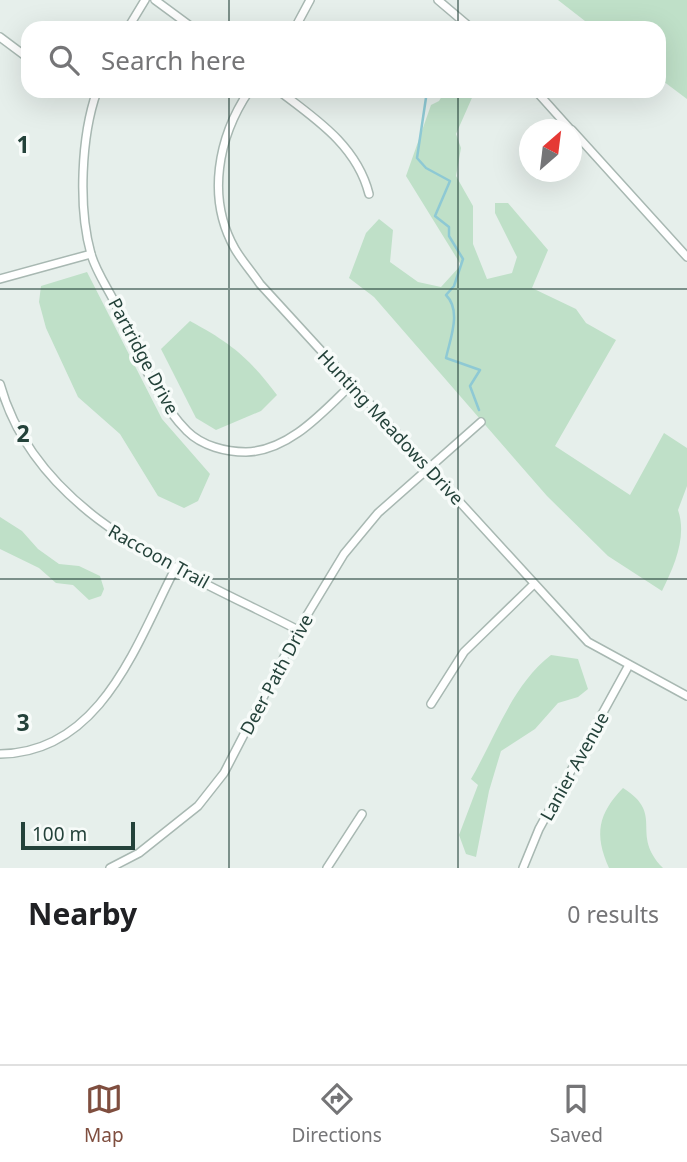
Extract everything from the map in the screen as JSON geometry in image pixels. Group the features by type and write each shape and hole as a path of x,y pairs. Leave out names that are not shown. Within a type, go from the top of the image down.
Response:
{"street":[{"path":"132,21 145,0"},
{"path":"155,0 184,21"},
{"path":"299,21 310,0"},
{"path":"438,0 463,21"},
{"path":"0,37 21,53"},
{"name":"Partridge Drive","path":"96,98 87,138 83,187 91,254 165,404 188,433 211,447 247,452 278,444 311,423 351,385"},
{"name":"Hunting Meadows Drive","path":"245,98 227,129 217,181 221,213 234,248 260,284 589,642 687,696"},
{"path":"288,98 323,124 347,149 364,174 369,194"},
{"path":"542,98 561,119"},
{"path":"582,142 687,257"},
{"path":"0,279 91,254"},
{"name":"Raccoon Trail","path":"0,384 2,398 35,456 68,496 104,527 298,630"},
{"name":"Deer Path Drive","path":"110,868 139,853 198,806 223,773 298,630 344,554 378,513 481,422"},
{"path":"0,754 47,745 88,719 115,685 176,567"},
{"path":"430,704 464,652 534,584"},
{"name":"Lanier Avenue","path":"523,868 540,829 629,665"},
{"path":"327,868 362,814"}],"green space":[{"path":"558,0 687,0 687,99 666,83 666,21 585,21"},
{"path":"441,98 472,98 456,134 461,148 456,176 473,206 473,244 487,279 512,273 517,257 495,213 495,203 508,203 548,250 532,288 576,309 586,323 616,340 555,446 630,495 664,433 687,448 687,486 678,510 680,540 675,561 662,591 608,556 547,496 374,297 349,278 366,233 379,219 393,230 390,262 418,282 441,287 461,265 406,176 431,105"},
{"path":"87,272 162,419 210,474 198,501 184,508 158,496 120,434 78,397 46,328 39,302 41,286"},
{"path":"190,321 238,352 267,382 277,395 261,411 216,430 196,418 161,349"},
{"path":"0,517 22,531 38,549 59,564 79,566 100,576 104,589 101,596 89,600 73,585 56,583 39,568 0,549"},
{"path":"551,655 578,659 588,689 578,697 558,703 535,729 501,751 489,791 476,857 466,854 459,835 478,785 471,779 525,681"},
{"path":"623,788 643,807 648,845 663,868 609,868 601,845 601,825 608,807"}],"waterway":[{"path":"426,98 417,158 426,168 450,181 435,216 449,227 449,236 463,259 454,286 446,295 451,302 454,317 446,358 480,370 470,386 479,410"}]}
